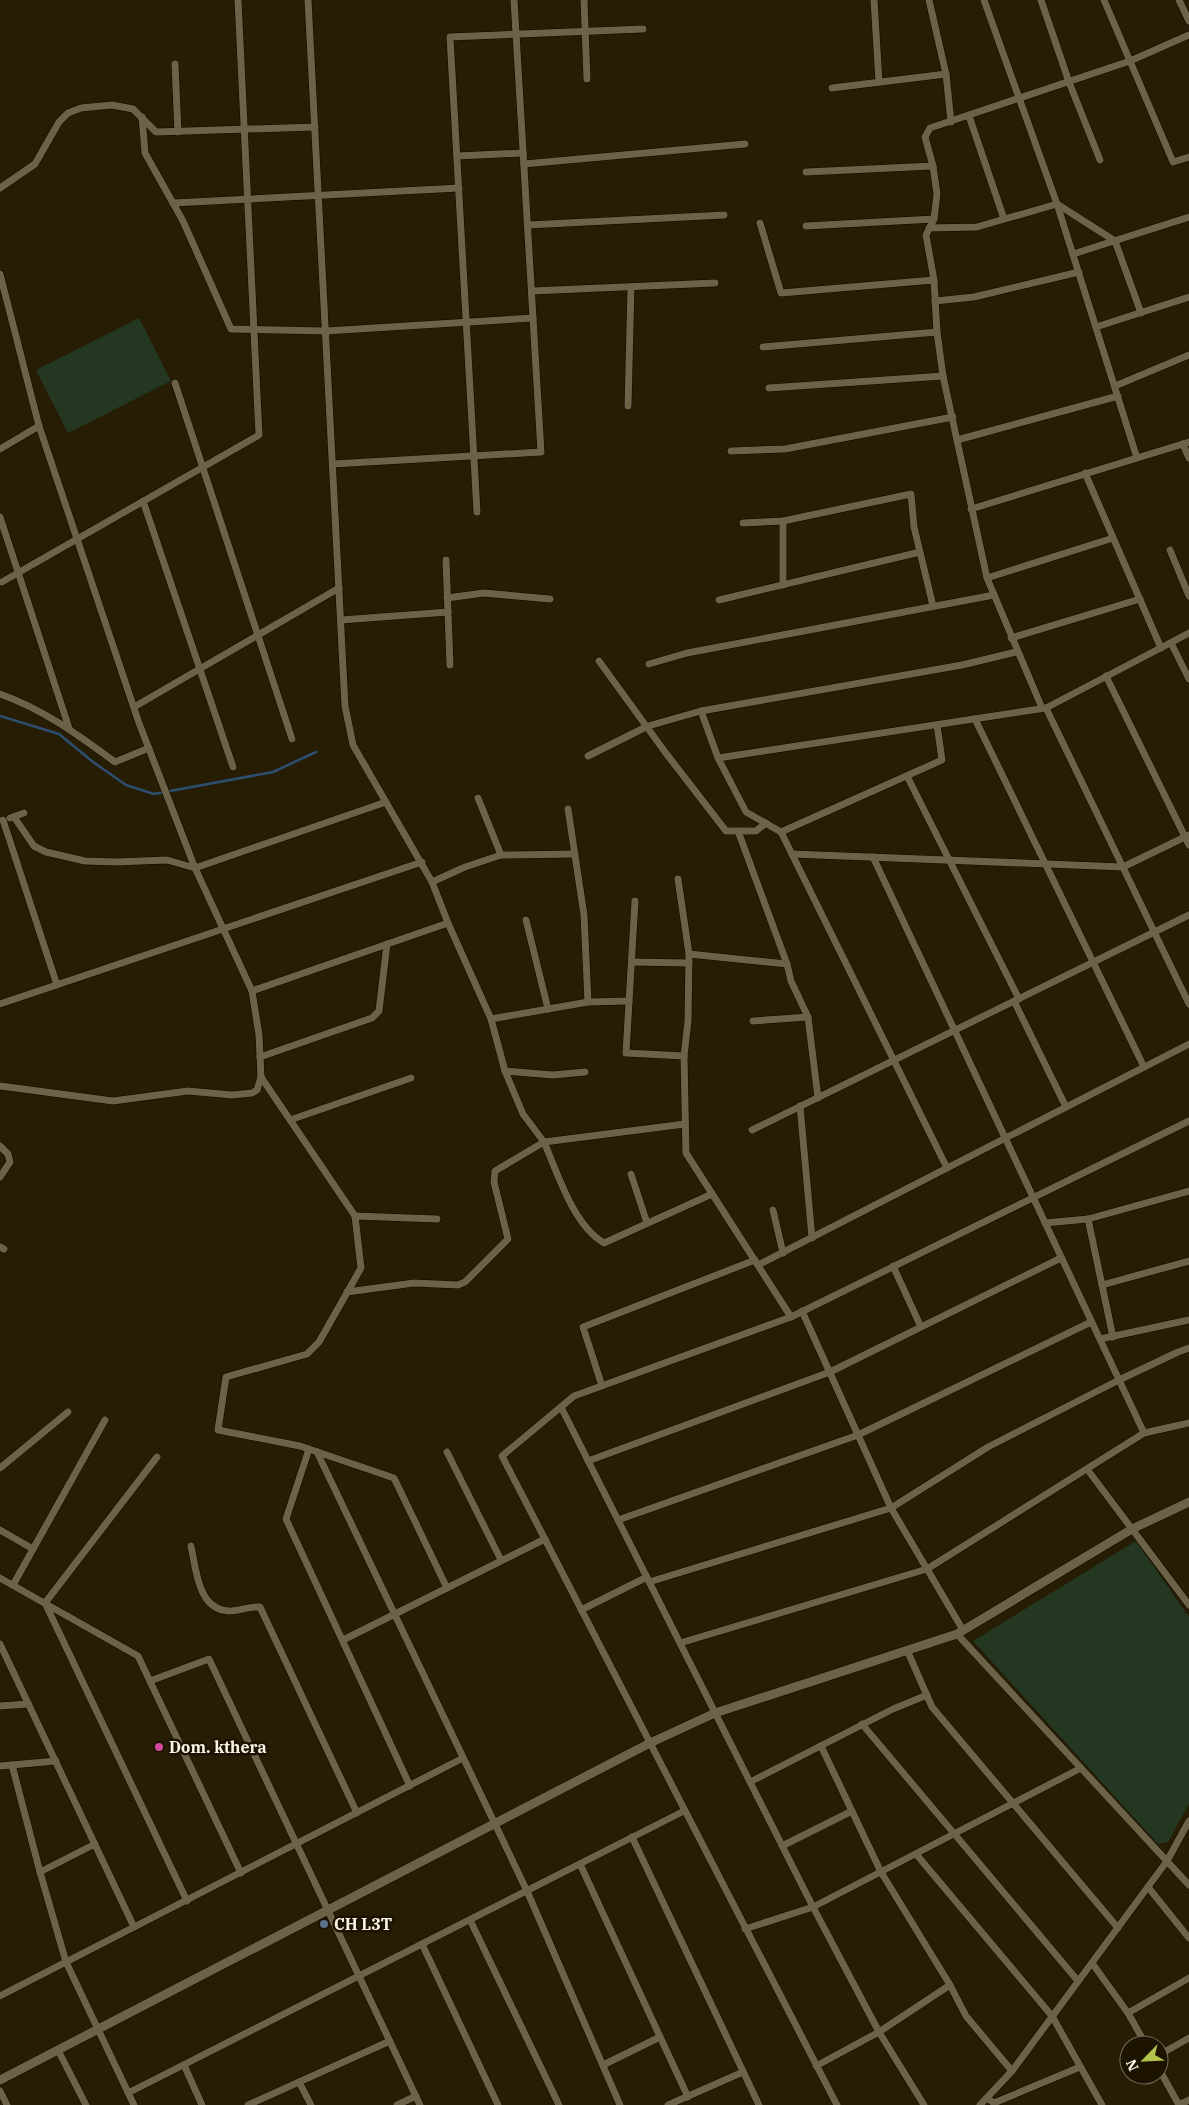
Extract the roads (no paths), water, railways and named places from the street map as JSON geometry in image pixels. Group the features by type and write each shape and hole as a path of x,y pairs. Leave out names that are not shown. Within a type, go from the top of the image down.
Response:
{"street":[{"path":"2,582 258,435 238,0"},
{"path":"308,0 345,706 353,745 432,882 490,1019 505,1071 523,1114 544,1142 580,1222 592,1236 604,1243 712,1194"},
{"path":"333,464 541,452 514,0"},
{"path":"584,0 587,79"},
{"path":"874,0 879,82"},
{"path":"929,0 946,74 951,122"},
{"path":"984,0 1057,204 1137,458"},
{"path":"1041,0 1069,82 1100,160"},
{"path":"1104,0 1173,162 1188,159"},
{"path":"1179,0 1189,21"},
{"path":"477,512 450,37 642,29"},
{"path":"1189,36 1130,61 930,128 926,132 925,137 933,166 937,194 934,219 926,235 934,280 937,332 943,376 958,440 970,509 987,578 1016,652 1189,1004"},
{"path":"175,64 178,132"},
{"path":"832,88 946,74"},
{"path":"0,188 35,164 59,122 68,113 81,108 112,105 133,109 156,132 315,127"},
{"path":"969,116 1004,219"},
{"path":"142,117 145,153 183,221 231,329 326,331 533,318"},
{"path":"524,164 745,144"},
{"path":"457,156 523,153"},
{"path":"806,172 933,166"},
{"path":"173,203 459,188"},
{"path":"929,228 977,227 1057,204 1116,241 1141,313"},
{"path":"528,225 724,215"},
{"path":"1073,254 1189,217"},
{"path":"806,226 934,219"},
{"path":"760,223 781,293 934,280"},
{"path":"935,301 974,297 1079,272"},
{"path":"0,274 39,426 134,707 195,868 252,991 260,1035 260,1077 257,1090 252,1094 232,1095 188,1091 113,1101 0,1086"},
{"path":"532,291 715,283"},
{"path":"628,406 631,286"},
{"path":"1096,327 1189,297"},
{"path":"763,348 937,332"},
{"path":"1115,386 1189,355"},
{"path":"769,388 943,376"},
{"path":"175,383 292,739"},
{"path":"958,440 1118,396"},
{"path":"731,451 785,449 953,417"},
{"path":"0,449 39,426"},
{"path":"970,509 1186,443 1189,458"},
{"path":"1085,473 1161,648"},
{"path":"743,523 783,521 911,494 914,526 933,606"},
{"path":"144,500 233,767"},
{"path":"0,517 69,728"},
{"path":"783,521 783,585"},
{"path":"987,578 1113,538"},
{"path":"1170,550 1189,596"},
{"path":"719,600 920,552"},
{"path":"446,560 450,665"},
{"path":"134,707 339,588"},
{"path":"447,598 484,592 550,599"},
{"path":"649,664 687,653 994,595"},
{"path":"1011,638 1140,599"},
{"path":"341,620 448,612"},
{"path":"718,758 1044,708 1189,633"},
{"path":"1171,643 1189,679"},
{"path":"588,756 648,726 701,712 962,665 1016,652"},
{"path":"600,661 726,831 756,831 766,823"},
{"path":"1106,676 1187,836 1189,845"},
{"path":"0,694 22,701 69,728 114,762 149,748"},
{"path":"701,712 718,758 746,812 781,832 947,1168"},
{"path":"975,719 1144,1067"},
{"path":"781,832 942,760 937,725"},
{"path":"906,776 949,860 1066,1107"},
{"path":"478,798 501,855"},
{"path":"14,817 34,846 46,852 85,861 167,860 195,868 386,802"},
{"path":"568,809 584,915 588,1002"},
{"path":"24,813 2,821 57,985"},
{"path":"738,831 787,964 791,982 808,1017 818,1098"},
{"path":"792,854 1123,867 1187,836"},
{"path":"432,882 465,867 501,855 575,854"},
{"path":"873,857 1144,1433"},
{"path":"0,1004 422,862"},
{"path":"678,880 689,954 688,1020 684,1056 686,1153 791,1317"},
{"path":"635,901 626,1053 684,1056"},
{"path":"752,1130 1189,915"},
{"path":"526,920 548,1009"},
{"path":"252,991 448,923"},
{"path":"260,1058 372,1018 379,1012 387,944"},
{"path":"689,954 787,964"},
{"path":"632,962 689,963"},
{"path":"490,1019 588,1002 629,1001"},
{"path":"753,1021 808,1017"},
{"path":"602,1386 583,1328 783,1253 1189,1044"},
{"path":"505,1071 553,1075 585,1072"},
{"path":"260,1077 355,1216 361,1268 319,1342 307,1354 226,1377 218,1430 313,1450 394,1478 447,1588"},
{"path":"290,1120 411,1078"},
{"path":"800,1106 812,1238"},
{"path":"837,2105 502,1456 574,1396 791,1317 1189,1121"},
{"path":"347,1292 414,1283 458,1285 465,1282 508,1238 494,1182 495,1171 544,1142 685,1124"},
{"path":"0,1146 8,1154 10,1162 0,1177"},
{"path":"631,1174 647,1223"},
{"path":"1045,1223 1088,1220 1189,1191"},
{"path":"773,1210 783,1253"},
{"path":"355,1216 437,1219"},
{"path":"1088,1220 1113,1337"},
{"path":"588,1461 830,1372 1061,1258"},
{"path":"1102,1285 1189,1261"},
{"path":"893,1266 921,1327"},
{"path":"802,1311 891,1508 927,1569 960,1632 1189,1886"},
{"path":"1100,1340 1189,1320"},
{"path":"618,1520 858,1435 1091,1322"},
{"path":"581,1610 648,1579 891,1508 988,1447 1119,1380 1189,1348"},
{"path":"561,1407 813,1907 879,2032 924,2105"},
{"path":"0,1468 68,1412"},
{"path":"13,1585 105,1420"},
{"path":"680,1643 927,1569 1144,1433 1189,1423"},
{"path":"313,1450 527,1891 620,2105"},
{"path":"313,1450 286,1519 410,1786"},
{"path":"447,1452 501,1560"},
{"path":"45,1603 157,1457"},
{"path":"1087,1469 1189,1605"},
{"path":"0,2080 650,1743 715,1713 960,1632 1132,1529 1189,1502"},
{"path":"0,1530 33,1549"},
{"path":"342,1640 544,1538"},
{"path":"191,1546 199,1585 204,1596 211,1603 221,1610 229,1611 254,1606 260,1607 357,1813"},
{"path":"0,1578 138,1656 241,1873"},
{"path":"45,1603 187,1900"},
{"path":"0,1646 134,1927"},
{"path":"907,1650 932,1707 1118,1928"},
{"path":"150,1681 209,1659 420,2105"},
{"path":"750,1782 893,1708 927,1695"},
{"path":"0,1706 28,1704"},
{"path":"862,1724 1078,1981"},
{"path":"821,1746 881,1872 950,1985 966,2016 1012,2071"},
{"path":"0,1996 463,1758"},
{"path":"0,1766 56,1761"},
{"path":"12,1765 66,1962 134,2105"},
{"path":"745,1929 813,1907 1081,1768"},
{"path":"128,2093 684,1811"},
{"path":"782,1846 852,1811"},
{"path":"980,2105 1012,2071 1118,1928 1167,1861 1189,1821"},
{"path":"632,1838 759,2105"},
{"path":"40,1872 95,1844"},
{"path":"916,1854 1052,2016 1102,2105"},
{"path":"580,1864 688,2097"},
{"path":"1148,1887 1189,1938"},
{"path":"470,1920 559,2105"},
{"path":"422,1944 498,2105"},
{"path":"1092,1962 1128,2013 1140,2035"},
{"path":"1128,2013 1189,1978"},
{"path":"816,2066 879,2032 950,1985"},
{"path":"602,2065 660,2037"},
{"path":"1169,2049 1189,2038"},
{"path":"248,2105 390,2041"},
{"path":"58,2050 86,2105"},
{"path":"184,2065 202,2105"},
{"path":"986,2098 994,2103 1080,2067"},
{"path":"668,2105 744,2072"},
{"path":"300,2082 311,2105"},
{"path":"1168,2085 1179,2105 1189,2100"},
{"path":"0,2091 6,2105"},
{"path":"396,2105 416,2096"}],"waterway":[{"path":"0,716 59,734 93,762 126,785 154,794 273,772 316,752"}],"place":[{"name":"Dom. kthera","path":"159,1747"},
{"name":"CH L3T","path":"324,1924"}]}
